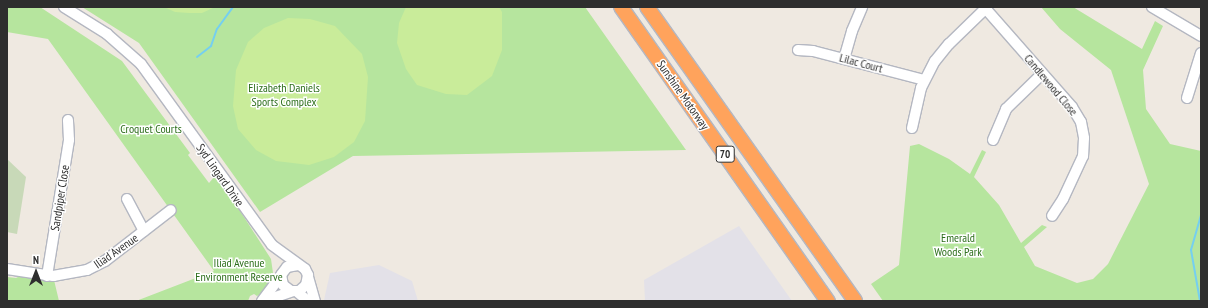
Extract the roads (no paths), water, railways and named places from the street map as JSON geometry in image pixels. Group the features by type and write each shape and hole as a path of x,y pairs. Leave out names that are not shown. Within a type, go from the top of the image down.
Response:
{"highway":[{"name":"Sunshine Motorway","path":"621,7 828,301"},
{"name":"Sunshine Motorway","path":"647,7 855,301"}],"street":[{"name":"Syd Lingard Drive","path":"64,7 107,34 141,64 272,245 298,265"},
{"path":"844,59 852,31 862,7"},
{"path":"912,128 924,80 949,44 986,8"},
{"name":"Candlewood Close","path":"986,8 1076,113 1084,138 1079,166 1063,199 1052,216"},
{"path":"1158,8 1201,36"},
{"name":"Lilac Court","path":"798,50 844,59 924,80"},
{"path":"1186,98 1201,53"},
{"path":"993,140 1008,105 1042,74"},
{"name":"Sandpiper Close","path":"47,276 69,140 68,120"},
{"path":"127,199 144,231"},
{"name":"Iliad Avenue","path":"7,269 47,276 63,275 93,268 171,210"},
{"name":"Syd Lingard Drive","path":"272,245 281,276"},
{"path":"263,301 287,267 298,265 308,275 315,301"},
{"path":"263,301 305,287 308,275"},
{"path":"281,276 285,287 295,291 308,301"}],"waterway":[{"path":"197,57 211,46 217,29 233,7"},
{"path":"1200,301 1191,250 1201,214"}],"park label":[{"name":"Elizabeth Daniels Sports Complex","path":"284,95"},
{"name":"Croquet Courts","path":"151,129"},
{"name":"Emerald Woods Park","path":"958,245"},
{"name":"Iliad Avenue Environment Reserve","path":"239,270"}]}
